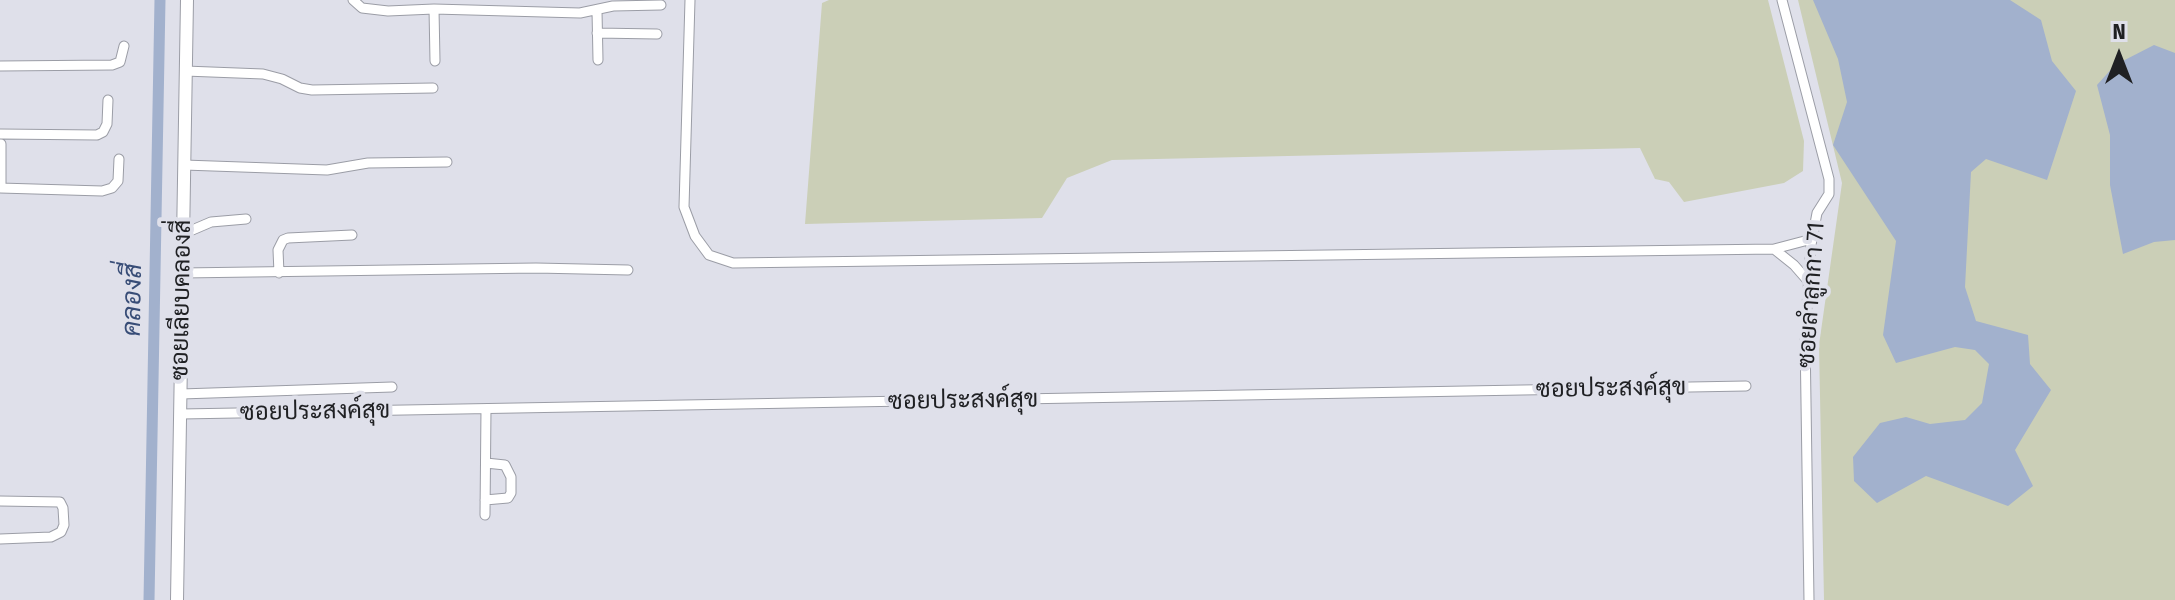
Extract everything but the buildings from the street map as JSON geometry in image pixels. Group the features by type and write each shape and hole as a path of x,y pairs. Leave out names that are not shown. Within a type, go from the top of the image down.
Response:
{"street":[{"name":"ซอยเลียบคลองสี่","path":"177,600 187,0"},
{"path":"353,0 362,8 372,10 580,13 613,6 661,5"},
{"path":"690,0 684,207 695,236 709,255 733,263 1774,249 1812,239"},
{"name":"ซอยลำลูกกา 71","path":"1782,0 1829,179 1829,194 1817,213 1812,239 1805,336 1809,600"},
{"path":"434,9 435,61"},
{"path":"597,11 598,60"},
{"path":"597,33 657,34"},
{"path":"0,66 112,65 120,62 124,46"},
{"path":"185,71 263,74 312,90 433,88"},
{"path":"108,100 107,124 103,132 97,135 1,139 0,188 102,191 112,188 118,181 119,159"},
{"path":"184,165 327,170 368,163 447,162"},
{"path":"183,234 211,222 246,219"},
{"path":"279,273 278,250 283,240 352,235"},
{"path":"1774,249 1808,281"},
{"path":"182,273 536,268 628,270"},
{"name":"ซอยประสงค์สุข","path":"181,414 1746,386"},
{"path":"181,394 392,387"},
{"path":"485,515 486,409"},
{"path":"485,500 508,498 511,493 511,477 505,465 486,463"},
{"path":"0,501 60,502 64,525 61,532 51,537 0,539"}],"green space":[{"path":"829,0 1768,0 1804,141 1803,171 1784,183 1684,202 1669,182 1655,179 1640,148 1112,160 1067,178 1042,218 805,224 822,3"},
{"path":"1798,0 2175,0 2175,600 1824,600 1819,345 1842,183"}],"water":[{"path":"1813,0 2010,0 2041,20 2052,61 2076,91 2047,180 1986,159 1971,172 1965,287 1976,321 2028,335 2030,364 2051,390 2015,450 2033,486 2008,506 1926,476 1877,503 1854,481 1853,457 1880,423 1906,417 1930,424 1965,420 1982,403 1989,364 1975,350 1955,347 1896,363 1883,335 1896,241 1833,145 1847,102 1838,59"},
{"path":"2154,45 2175,53 2175,240 2154,242 2123,254 2110,185 2110,135 2097,85 2115,65"}],"waterway":[{"name":"คลองสี่","path":"149,600 160,0"}]}
